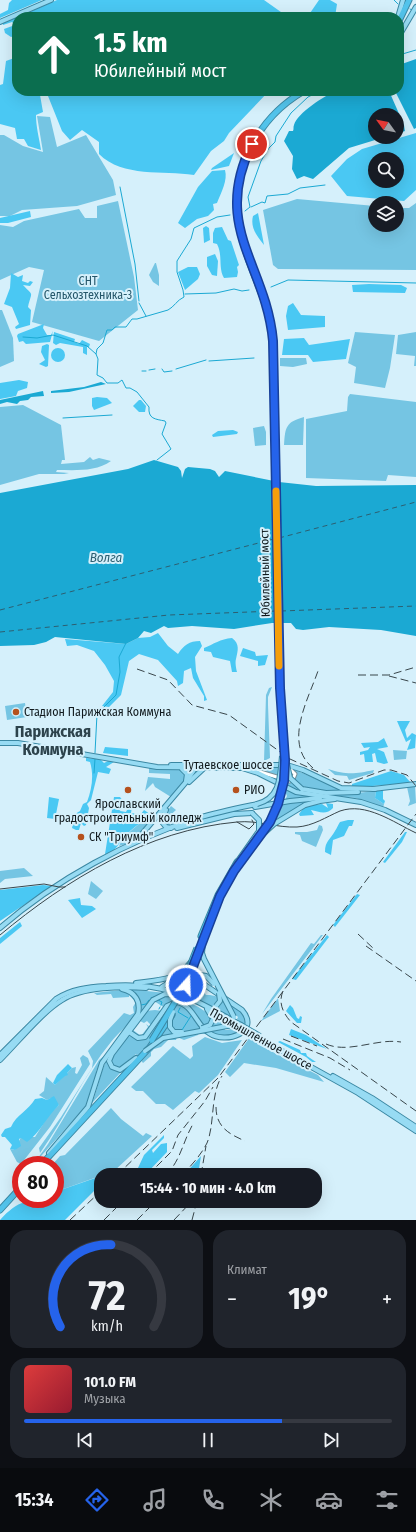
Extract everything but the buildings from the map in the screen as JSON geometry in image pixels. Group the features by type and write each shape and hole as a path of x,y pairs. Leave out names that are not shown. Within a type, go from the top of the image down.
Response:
{"highway":[{"path":"400,12 406,0"},
{"path":"402,12 406,0"},
{"path":"270,323 237,233 234,210 236,186 244,156 257,131 277,107 291,96"},
{"path":"270,323 265,300 242,239 237,210 238,186 246,156 259,132 279,109 297,96"},
{"name":"Юбилейный мост","path":"270,323 274,354 278,678"},
{"path":"46,1156 145,1051 174,1012 220,896 234,871 267,826 276,808 284,781 284,747 278,678"},
{"path":"49,1156 137,1059 156,1034 172,1009 184,984 214,902 235,865 262,830 274,807 281,781 282,756 278,678"},
{"path":"0,1206 12,1193"},
{"path":"0,1210 12,1197"}],"main road":[{"path":"23,12 51,0"},
{"path":"404,27 416,7"},
{"path":"0,22 12,17"},
{"name":"Тутаевское шоссе","path":"0,744 23,744 150,765 180,768 195,768 203,766 239,768 258,773 281,786 300,794 345,799"},
{"path":"284,747 288,773 291,780 302,789 334,793 416,784"},
{"path":"0,928 33,902 56,887 133,844 202,817 258,804 268,800 276,791 282,756"},
{"name":"Тутаевское шоссе","path":"150,765 280,765 303,770 341,788 375,789"},
{"path":"133,844 203,766"},
{"path":"180,768 187,774 186,782"},
{"path":"172,801 195,768"},
{"path":"174,828 217,815 273,803 308,799 345,799 370,805 416,825"},
{"path":"234,871 269,828 305,805 320,801 345,799"},
{"path":"163,812 161,820 163,825 167,828 174,828 234,814 252,813 259,820 259,830 235,865"},
{"path":"152,824 150,831 155,835"},
{"path":"205,932 202,947 203,957 240,1026"},
{"path":"125,984 158,980 174,976 183,970 190,962 197,948"},
{"path":"128,1032 140,1038 146,1036 166,1008 176,1002 187,1007 205,1030 213,1036 221,1038 232,1037 243,1032 247,1021 245,1014 190,974 184,974 167,985 156,986"},
{"path":"180,976 175,985 181,995"},
{"path":"181,995 194,977 205,976 211,980 220,994 220,1002 216,1006 211,1007 204,1005"},
{"name":"Промышленное шоссе","path":"0,1055 59,997 88,987 125,984 156,986 204,1005 416,1127"},
{"path":"118,988 131,992 139,1002 138,1014 128,1032 111,1055 110,1065 115,1069 122,1069 137,1059"},
{"name":"Промышленное шоссе","path":"0,1060 53,1007 63,999 85,991 118,988 153,988 181,995 240,1026"},
{"path":"49,1153 90,1105 101,1066 155,998 165,994 181,995"},
{"path":"174,1012 169,1025 172,1030 176,1032 207,1027 212,1024 213,1019 207,1010"},
{"path":"145,1051 163,1038 227,1026 240,1026"},
{"name":"Промышленное шоссе","path":"409,1124 416,1130"}],"street":[{"path":"239,768 252,769 287,781 291,780 294,777 293,771 280,765"}],"green space":[{"path":"37,116 50,117 57,147 86,135 113,180 116,195 77,206 22,210 10,216 0,216 0,135 4,135 23,146 43,152"},
{"path":"297,199 368,205 368,232 404,232 404,208 409,208 416,203 416,270 278,269 273,265 263,210"},
{"name":"СНТ Сельхозтехника-3","path":"118,201 134,277 138,310 99,341 32,322 44,270 29,267 0,280 0,225 13,227 24,221 79,209 85,218 97,218 97,206"},
{"path":"155,263 159,275 159,286 153,282 149,275"},
{"path":"0,310 2,310 13,338 14,361 0,367"},
{"path":"355,332 395,335 390,368 385,388 354,383 356,367 348,363"},
{"path":"416,332 416,366 414,366 415,356 396,354 398,335"},
{"path":"280,358 306,358 307,364 293,367 280,366"},
{"path":"350,394 416,402 416,477 388,475 386,481 306,478 306,419 347,411 348,397"},
{"path":"23,405 61,425 65,460 62,460 61,464 84,462 90,457 93,460 99,458 111,461 105,465 92,469 57,470 56,472 69,473 39,474 0,485 0,407"},
{"path":"304,417 303,445 284,445 286,430 290,423"},
{"path":"264,426 266,432 266,445 255,446 253,428"},
{"path":"272,687 268,697 270,758 264,761 266,695 269,688"},
{"name":"Стадион Парижская Коммуна","path":"25,703 27,717 7,720 5,706"},
{"path":"393,750 407,751 406,759 394,760"},
{"path":"246,766 279,767 278,777"},
{"path":"149,768 181,769 184,771 186,779 171,797 155,787 153,783 145,791 148,777 170,779 170,774 149,773"},
{"path":"293,769 335,787 353,791 329,792 314,790 293,780 296,774"},
{"path":"328,769 351,773 374,770 373,773 349,780 347,776 335,775"},
{"path":"285,781 290,782 302,791 356,793 376,791 375,798 384,804 383,808 356,798 303,793 285,786"},
{"path":"415,786 416,803 408,806 410,801 407,787"},
{"path":"284,789 297,794 319,797 285,800 287,796"},
{"path":"319,800 301,806 274,822 271,822 280,804"},
{"path":"171,806 176,810 167,818 171,822 211,813 167,826 163,817"},
{"path":"150,814 154,817 147,827 130,842 119,846 125,837"},
{"path":"319,825 322,826 323,830 316,847 302,841 300,835 295,834 295,832 317,830"},
{"path":"24,868 33,876 5,879 0,883 0,871"},
{"path":"91,881 103,891 96,899 88,894"},
{"path":"321,935 323,935 262,1014 311,943 314,944"},
{"path":"183,975 186,975 201,983 198,986 206,995 212,995 232,1003 242,1013 245,1025 237,1019 238,1017 235,1014 230,1018 214,1009 219,1008 217,1004 210,1007 180,991 177,984"},
{"path":"127,989 166,993 140,1012 140,1005"},
{"path":"121,990 128,991 136,1000 135,1001 129,995 129,997 113,998 111,994 97,995 94,993"},
{"path":"164,996 188,1002 209,1014 212,1021 217,1020 214,1016 231,1025 224,1025 225,1030 239,1029 242,1031 231,1035 222,1036 215,1034 202,1023 183,1002 165,1008 154,1001"},
{"path":"278,998 280,1011 261,1021"},
{"path":"137,1000 136,1012 133,1018 101,1055 40,1153 39,1148 61,1117 92,1068 93,1061 88,1051 124,1013 130,1015 134,1013 133,1007"},
{"path":"173,1003 184,1005 210,1035 199,1033 198,1035 184,1040 177,1037 176,1040 168,1040 161,1047 154,1049 151,1052 151,1056 143,1063 136,1054 121,1068 113,1067 111,1058 128,1036 145,1038 165,1011 175,1016 167,1009"},
{"path":"145,1011 163,1011 152,1026 147,1021 144,1023 140,1021 133,1030 141,1036 148,1027 146,1024 150,1027 147,1034 140,1037 132,1032 132,1031"},
{"path":"205,1037 222,1043 242,1040 218,1075 199,1093 195,1091 173,1110 165,1104 156,1104 143,1091 136,1091 131,1087 173,1046 190,1059 193,1056 192,1046"},
{"path":"250,1037 257,1041 257,1044 318,1075 324,1082 276,1068 244,1063 230,1077 225,1072"},
{"path":"110,1054 110,1067 114,1070 122,1071 92,1103 104,1066"},
{"path":"83,1055 88,1058 90,1064 50,1127 27,1156 14,1156 10,1149 15,1150 21,1137 35,1137 50,1113 59,1105 51,1098 47,1100 39,1095 44,1091 46,1077 55,1085 72,1068 76,1067 75,1073 77,1074 82,1065 80,1058"},
{"path":"104,1056 97,1069 92,1092 86,1106 41,1156 39,1156 48,1144 99,1060"},
{"path":"111,1108 121,1119 143,1136 146,1133 152,1136 117,1168 94,1168 94,1178 64,1189 64,1156 60,1156 65,1155"}],"shaded area":[{"path":"12,0 42,0 0,18 0,14 8,10 9,3"},
{"path":"57,0 264,0 281,12 29,12"},
{"path":"319,0 330,0 337,4 336,12 311,12"},
{"path":"12,19 12,22 3,25 3,23"},
{"path":"12,26 12,37 5,33 4,29"},
{"path":"12,59 12,96 40,96 43,112 36,115 41,150 28,146 24,139 17,139 15,128 0,124 0,85 3,84 6,61"},
{"path":"48,96 264,96 229,133 224,141 211,151 194,175 144,172 120,167 109,162 99,154 99,142 82,130 70,140 62,131"},
{"path":"416,133 416,190 404,201 404,196 368,196 368,198 347,196 331,176 347,159 362,149 379,144 404,144 404,137"},
{"path":"234,153 229,166 211,170 212,168"},
{"path":"225,170 225,182 217,203 213,204 214,210 208,216 197,219 185,228 178,223 198,187 212,171"},
{"path":"30,211 31,217 8,223 0,223 0,218"},
{"path":"258,213 264,245 255,232 252,224 253,216"},
{"path":"206,226 209,228 210,240 204,243 203,228"},
{"path":"222,227 228,240 231,241 239,265 237,267 237,277 224,278 222,274 219,248 217,244 213,243 213,233 215,228"},
{"path":"215,254 218,261 217,276 212,275 207,266 207,257"},
{"path":"188,267 197,267 200,274 198,279 185,290 178,272"},
{"path":"11,273 18,277 23,275 22,281 28,283 30,281 33,282 30,286 23,285 31,294 28,307 31,310 30,325 16,329 15,327 19,324 12,307 4,304 10,288"},
{"path":"352,285 401,285 407,288 405,293 353,292"},
{"path":"293,303 301,315 325,316 325,327 288,330 286,316 288,306"},
{"path":"44,324 43,328 47,335 51,335 53,331 50,342 26,344 23,341 19,342 17,336 18,334"},
{"path":"54,332 75,339 74,342 79,344 82,340 90,344 89,347 87,347 87,355 83,353 83,347 60,343 56,345 53,343"},
{"path":"304,338 309,345 350,339 346,359 313,362 308,355 282,355 284,339"},
{"path":"47,344 49,345 48,366 46,367 39,364 45,360 41,352 42,346"},
{"path":"58,348 63,350 65,355 63,360 58,362 53,360 51,355 53,350"},
{"path":"19,380 28,382 27,388 18,391 16,396 0,399 0,383"},
{"path":"92,398 107,398 112,403 94,410 92,406"},
{"path":"141,400 146,406 145,412 139,412 133,406"},
{"path":"233,430 238,432 237,434 213,437 212,435 218,431"},
{"path":"158,633 168,646 178,654 187,644 200,641 202,646 195,657 196,671 207,700 204,701 204,696 193,678 191,668 184,671 183,683 178,686 177,681 158,660 139,654 129,661 121,695 109,707 102,706 113,692 114,681 105,665 94,651 77,645 67,646 65,639 126,644 138,638 150,637"},
{"path":"232,638 235,640 238,647 236,662 237,672 232,672 230,661 213,657 211,652 204,651 204,648"},
{"path":"243,648 255,652 256,656 268,655 265,665 258,666 258,661 240,656"},
{"path":"397,721 410,721 405,730 407,738 412,733 416,735 415,748 407,750 411,739 406,742"},
{"path":"384,738 388,747 377,749 384,752 388,763 384,764 377,762 375,753 372,754 373,762 365,762 364,754 360,755 360,752 368,750 370,747 364,748 361,743 378,742"},
{"path":"105,747 128,749 128,756 103,753"},
{"path":"86,758 100,759 104,763 108,761 114,762 106,767 111,769 109,774 98,772 91,800 87,804 89,808 86,825 84,826 81,823 79,830 76,830 72,828 75,814 80,811 83,804 87,802 91,787 91,767 90,762 86,761"},
{"path":"391,771 404,775 411,783 359,787 352,786 352,784"},
{"path":"383,790 383,799 385,801 384,804 375,798 376,791"},
{"path":"49,797 59,799 55,819 47,818"},
{"path":"114,797 120,797 123,801 120,811 126,812 129,806 132,806 131,813 141,814 144,810 150,814 125,836 113,851 105,854"},
{"path":"326,803 333,804 333,808 328,812 317,812 311,810 314,815 300,816 299,814 305,806 322,804 328,808"},
{"path":"354,820 352,826 349,826 344,836 333,840 331,855 325,852 327,843 340,822"},
{"path":"405,832 407,832 402,842 385,863 383,862"},
{"path":"43,885 52,886 0,921 0,890"},
{"path":"357,894 360,895 335,927 333,925"},
{"path":"80,898 81,905 92,906 96,909 82,918 68,900"},
{"path":"20,922 22,926 0,944 0,938"},
{"path":"327,935 329,937 296,980 292,979"},
{"path":"290,1005 293,1008 297,1018 299,1019 300,1016 302,1017 301,1023 297,1023 286,1011"},
{"path":"291,1029 306,1035 327,1049 289,1035"},
{"path":"280,1041 300,1050 301,1053 306,1053 307,1056 316,1062 312,1062 306,1057 278,1042"},
{"path":"68,1064 72,1068 67,1073 68,1075 55,1085 53,1083 57,1075"},
{"path":"54,1096 59,1105 36,1134 27,1142 21,1138 19,1139 21,1146 15,1150 10,1149 12,1145 5,1137 2,1137 1,1135 5,1129 11,1127 16,1119 35,1099 42,1098 47,1100"},
{"path":"164,1135 164,1138 152,1150 153,1153 161,1144 167,1143 167,1152 152,1168 138,1168 144,1155"},
{"path":"201,1156 199,1168 190,1168"},
{"path":"94,1178 94,1191 65,1220 0,1220 13,1208 64,1208 64,1189"}],"water":[{"path":"416,59 416,128 414,129 398,96 404,96 404,63"},
{"path":"326,96 391,96 396,108 368,108 368,142 349,148 313,179 304,176 297,179 292,169 293,156 284,141 289,131 293,131 296,120 306,110"},
{"path":"101,382 106,384 69,392 51,393 51,391 84,387"},
{"path":"43,391 44,396 31,397 28,400 20,401 17,404 7,402 0,404 0,400"},
{"name":"Волга","path":"154,460 178,467 181,471 182,478 185,469 188,467 210,469 215,471 219,477 225,471 279,482 316,486 416,485 416,636 381,630 329,627 303,630 296,629 291,623 272,623 234,629 192,626 168,628 164,626 151,633 144,631 138,638 126,644 55,637 46,642 34,645 0,646 0,493 128,469"}],"pier":[{"path":"272,478 278,479 281,624 274,625"}],"waterway":[{"path":"394,0 398,4"},
{"path":"404,54 416,50"},
{"path":"245,211 250,207 248,197 261,161 269,148 275,142 276,136 291,113 310,96"},
{"path":"251,207 262,202 265,203 267,196 288,194 300,188 325,185"},
{"path":"120,187 135,264 139,301"},
{"path":"157,460 171,449 162,434 166,423 165,421 153,418 150,414 149,407 137,392 130,388 126,388 122,380 118,383 107,383 103,378 97,375 97,349 103,343 107,330 112,330 115,327 126,327 132,319 137,319 168,310 184,297 177,272 177,261 191,239 194,228 217,217 230,215"},
{"path":"271,287 288,280 416,283"},
{"path":"185,294 216,293 234,289 242,291 249,290"},
{"path":"139,303 146,316"},
{"path":"23,337 37,338 53,335 87,346 96,354"},
{"path":"209,361 254,358"},
{"path":"176,369 206,360"},
{"path":"149,370 155,369"},
{"path":"162,369 164,372 172,371"},
{"path":"63,418 112,415"},
{"path":"95,753 97,714 116,695 120,672 119,657 126,643"},
{"path":"94,773 95,759"},
{"path":"141,1005 146,1004 149,1000"},
{"path":"158,1000 162,1002 161,1005"},
{"path":"180,1008 178,1012 188,1018"},
{"path":"182,1030 191,1016"}],"ferry route":[{"path":"279,538 416,502"},
{"path":"0,610 274,539"},
{"path":"281,611 416,606"},
{"path":"0,632 169,615 276,611"}],"tram line":[{"path":"0,935 53,895 110,860 172,835 204,827 237,822 297,827 314,823 340,811 360,809 379,814 416,833"},
{"path":"237,822 249,829 254,824 252,820"},
{"path":"0,889 44,884 65,887"}],"railway":[{"path":"358,675 389,675 416,667"},
{"path":"137,669 168,680 192,705 229,715 290,759 338,781 349,783 384,770 391,770 407,775 416,786"},
{"path":"313,768 304,758 300,746 299,734 300,721 318,671"},
{"path":"389,676 416,683"},
{"path":"124,1168 218,1078 416,814"},
{"path":"358,934 374,949"},
{"path":"366,946 416,981"},
{"path":"283,991 281,1000 282,1008 291,1022 416,1111"},
{"path":"291,1036 317,1046"},
{"path":"283,1039 330,1058 350,1070"},
{"path":"326,1044 335,1047 353,1047 382,1042 401,1042"},
{"path":"189,1168 202,1152 207,1143 216,1092 222,1076"},
{"path":"155,1168 172,1151 178,1135 205,1101 213,1087"},
{"path":"216,1107 218,1120 224,1129 245,1141"},
{"path":"172,1168 193,1124"},
{"path":"202,1168 206,1146"},
{"path":"70,1220 94,1198"},
{"path":"104,1220 116,1208"},
{"path":"137,1220 149,1208"},
{"path":"174,1220 185,1208"},
{"path":"192,1220 195,1208"}],"slow traffic":[{"path":"276,491 279,666"}],"place":[{"name":"Стадион Парижская Коммуна","path":"16,712"},
{"name":"Ярославский градостроительный колледж","path":"128,790"},
{"name":"РИО","path":"236,790"},
{"name":"СК \"Триумф\"","path":"81,837"}],"district":[{"name":"Парижская Коммуна","path":"53,740"}],"route":[{"path":"186,985 225,885 270,822 280,800 284,776 285,760 280,688 273,341 268,308 247,256 242,239 237,210 238,186 246,156 252,144"}]}
